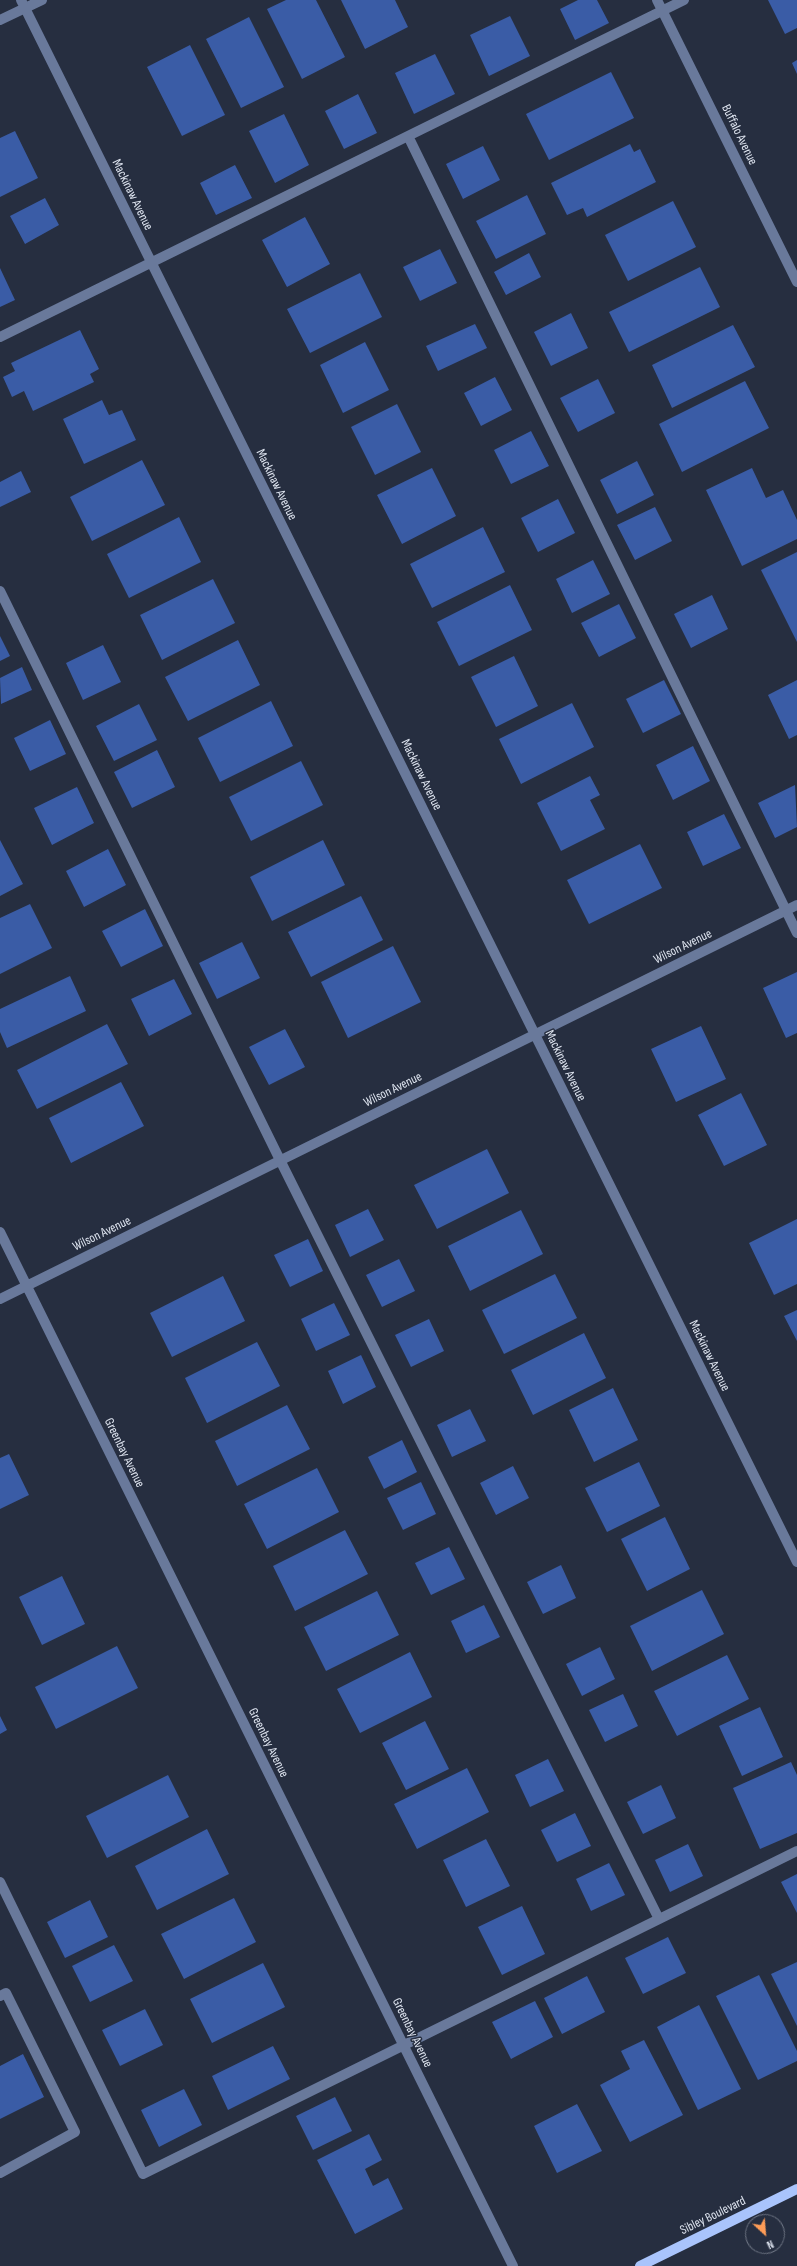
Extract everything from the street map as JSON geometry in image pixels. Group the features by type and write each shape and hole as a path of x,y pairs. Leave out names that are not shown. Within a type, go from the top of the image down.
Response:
{"main road":[{"name":"Sibley Boulevard","path":"640,2266 797,2189"}],"street":[{"path":"0,20 23,4 42,0"},
{"name":"Buffalo Avenue","path":"657,0 797,282"},
{"path":"0,337 684,0"},
{"name":"Mackinaw Avenue","path":"23,4 797,1562"},
{"path":"408,136 797,933"},
{"path":"0,591 280,1160 659,1919"},
{"name":"Wilson Avenue","path":"0,1299 797,905"},
{"name":"Greenbay Avenue","path":"0,1232 513,2266"},
{"path":"0,1882 143,2174 797,1851"},
{"path":"0,1996 6,1994 75,2132 0,2173"}],"building":[{"path":"286,0 316,0 345,57 302,79 267,9"},
{"path":"341,0 395,0 408,27 365,49"},
{"path":"578,0 597,0 609,23 575,40 560,9"},
{"path":"768,0 797,0 797,28 785,34"},
{"path":"510,16 530,56 489,76 470,35"},
{"path":"249,17 284,87 241,108 206,39"},
{"path":"190,45 225,115 182,136 147,67"},
{"path":"435,54 455,94 414,114 395,73"},
{"path":"797,60 797,74 792,63"},
{"path":"611,72 634,118 549,160 526,114"},
{"path":"358,94 377,133 344,149 325,111"},
{"path":"284,114 309,165 275,183 249,131"},
{"path":"15,131 38,178 0,197 0,138"},
{"path":"630,144 634,152 640,149 656,182 587,217 583,208 567,215 551,183"},
{"path":"483,146 500,180 463,199 446,164"},
{"path":"235,165 252,198 216,215 200,183"},
{"path":"527,195 546,234 496,259 476,221"},
{"path":"45,198 59,225 25,244 10,216"},
{"path":"673,201 696,247 628,281 605,235"},
{"path":"305,217 330,264 287,287 262,240"},
{"path":"440,249 457,283 420,301 403,267"},
{"path":"529,253 541,277 506,295 494,272"},
{"path":"700,267 720,307 629,352 609,312"},
{"path":"0,268 15,300 0,307"},
{"path":"360,273 382,317 310,353 287,309"},
{"path":"571,313 588,348 551,366 534,332"},
{"path":"475,324 487,348 438,371 426,346"},
{"path":"733,325 755,367 672,408 652,365"},
{"path":"80,330 99,369 90,374 94,382 33,411 24,391 12,397 3,377 15,371 11,363"},
{"path":"365,342 389,390 343,413 320,365"},
{"path":"495,377 512,410 481,426 464,393"},
{"path":"598,379 615,413 578,432 560,398"},
{"path":"745,381 769,428 682,472 659,424"},
{"path":"102,400 109,415 122,410 136,440 84,464 63,419"},
{"path":"397,404 421,452 375,475 351,427"},
{"path":"531,431 549,466 511,484 494,450"},
{"path":"142,460 165,505 92,541 70,497"},
{"path":"637,461 654,495 617,514 600,480"},
{"path":"432,468 456,516 402,544 377,495"},
{"path":"752,468 766,498 783,490 797,520 797,539 742,566 706,490"},
{"path":"21,471 31,492 0,507 0,482"},
{"path":"558,499 575,533 538,552 521,518"},
{"path":"655,507 672,541 635,560 617,525"},
{"path":"179,517 201,562 129,598 107,554"},
{"path":"483,527 505,572 432,608 410,564"},
{"path":"797,552 797,642 761,570"},
{"path":"593,560 610,594 572,613 556,579"},
{"path":"213,579 235,623 162,660 140,615"},
{"path":"510,585 532,630 459,666 437,622"},
{"path":"712,595 728,629 691,648 674,614"},
{"path":"619,604 636,638 599,657 581,623"},
{"path":"0,636 10,656 0,661"},
{"path":"238,640 260,685 188,721 165,677"},
{"path":"103,645 121,682 83,700 66,663"},
{"path":"514,656 538,706 496,727 471,677"},
{"path":"22,667 32,690 1,704 0,678"},
{"path":"664,680 681,714 643,733 626,699"},
{"path":"797,680 797,735 789,739 768,695"},
{"path":"271,701 293,746 220,782 198,738"},
{"path":"572,703 594,747 521,784 499,739"},
{"path":"139,704 157,740 114,761 96,726"},
{"path":"50,720 66,754 30,771 14,738"},
{"path":"693,746 710,781 673,800 656,765"},
{"path":"157,750 175,787 132,808 114,772"},
{"path":"301,761 323,805 251,841 229,797"},
{"path":"590,776 600,795 590,800 605,829 561,851 537,803"},
{"path":"795,785 797,827 775,838 758,803"},
{"path":"77,787 94,823 52,845 34,808"},
{"path":"724,814 741,848 703,866 687,832"},
{"path":"0,840 23,884 0,896"},
{"path":"323,840 345,885 272,921 250,877"},
{"path":"640,844 662,888 589,924 567,880"},
{"path":"108,849 126,885 84,907 66,871"},
{"path":"361,896 383,940 311,977 288,932"},
{"path":"30,904 52,948 0,974 0,918"},
{"path":"145,909 163,946 121,967 102,931"},
{"path":"242,942 260,978 217,999 199,963"},
{"path":"393,946 421,1002 348,1038 321,982"},
{"path":"797,972 797,1033 786,1038 763,988"},
{"path":"70,976 86,1011 7,1048 0,1032 0,1009"},
{"path":"174,979 192,1014 149,1036 131,999"},
{"path":"107,1024 128,1064 37,1109 17,1070"},
{"path":"701,1026 726,1079 676,1102 651,1049"},
{"path":"285,1029 305,1067 269,1085 249,1047"},
{"path":"121,1082 144,1126 71,1163 49,1118"},
{"path":"741,1093 767,1145 724,1166 698,1115"},
{"path":"487,1149 509,1193 437,1229 414,1185"},
{"path":"368,1209 384,1240 350,1257 335,1225"},
{"path":"521,1210 543,1254 470,1291 448,1246"},
{"path":"797,1219 797,1284 774,1295 749,1243"},
{"path":"308,1239 323,1271 290,1287 274,1255"},
{"path":"399,1259 415,1291 382,1307 366,1275"},
{"path":"555,1274 577,1318 504,1354 482,1310"},
{"path":"223,1276 245,1321 172,1357 150,1313"},
{"path":"334,1303 350,1335 316,1351 301,1319"},
{"path":"797,1310 797,1341 784,1316"},
{"path":"429,1319 444,1351 411,1367 395,1335"},
{"path":"584,1333 606,1378 533,1415 511,1370"},
{"path":"257,1342 280,1386 207,1423 185,1378"},
{"path":"361,1355 376,1387 343,1404 328,1371"},
{"path":"613,1388 638,1440 594,1462 569,1410"},
{"path":"287,1405 310,1449 237,1486 215,1441"},
{"path":"470,1409 486,1441 452,1457 437,1425"},
{"path":"402,1440 417,1472 384,1489 368,1457"},
{"path":"9,1454 29,1495 0,1509 0,1458"},
{"path":"639,1462 660,1506 607,1532 585,1488"},
{"path":"513,1466 529,1498 496,1515 480,1483"},
{"path":"317,1468 339,1512 267,1549 244,1504"},
{"path":"421,1482 436,1514 403,1530 387,1498"},
{"path":"665,1517 690,1569 647,1591 621,1539"},
{"path":"345,1530 368,1574 295,1611 273,1566"},
{"path":"449,1547 465,1579 431,1595 415,1563"},
{"path":"561,1565 576,1598 543,1614 527,1582"},
{"path":"62,1576 85,1624 42,1645 19,1597"},
{"path":"702,1590 724,1634 652,1671 630,1626"},
{"path":"377,1591 399,1635 326,1671 304,1627"},
{"path":"484,1605 500,1637 466,1653 451,1621"},
{"path":"117,1646 138,1688 56,1729 35,1687"},
{"path":"600,1647 615,1679 582,1696 566,1664"},
{"path":"410,1652 432,1697 360,1733 337,1689"},
{"path":"727,1655 749,1699 677,1736 654,1691"},
{"path":"623,1694 638,1726 605,1742 589,1710"},
{"path":"760,1707 783,1757 742,1776 719,1726"},
{"path":"0,1716 7,1730 0,1734"},
{"path":"425,1721 449,1769 406,1790 382,1743"},
{"path":"548,1759 564,1791 530,1807 515,1775"},
{"path":"791,1762 797,1775 797,1833 760,1849 733,1788"},
{"path":"467,1768 489,1812 417,1849 394,1804"},
{"path":"168,1775 189,1817 107,1858 86,1816"},
{"path":"661,1785 676,1818 643,1834 627,1802"},
{"path":"575,1813 591,1846 557,1862 541,1830"},
{"path":"207,1829 229,1874 157,1910 135,1866"},
{"path":"486,1839 510,1886 466,1907 443,1860"},
{"path":"688,1844 703,1876 670,1892 655,1860"},
{"path":"609,1863 625,1895 591,1911 576,1879"},
{"path":"797,1874 797,1913 781,1882"},
{"path":"234,1898 256,1942 184,1979 161,1934"},
{"path":"90,1900 108,1937 65,1958 47,1922"},
{"path":"522,1906 545,1954 502,1975 478,1927"},
{"path":"668,1937 686,1973 643,1994 625,1958"},
{"path":"114,1945 133,1981 90,2002 72,1966"},
{"path":"797,1962 797,2026 771,1974"},
{"path":"263,1963 285,2007 212,2043 190,1999"},
{"path":"759,1975 797,2051 797,2061 758,2080 716,1996"},
{"path":"587,1976 605,2012 562,2034 544,1998"},
{"path":"535,2001 553,2037 511,2059 492,2022"},
{"path":"699,2005 741,2089 698,2110 657,2027"},
{"path":"145,2009 163,2045 120,2066 102,2030"},
{"path":"644,2040 683,2115 630,2142 600,2085 630,2069 621,2051"},
{"path":"273,2046 290,2079 228,2110 212,2076"},
{"path":"23,2054 44,2097 0,2119 0,2066"},
{"path":"184,2089 202,2125 159,2147 141,2110"},
{"path":"335,2097 352,2131 313,2150 296,2116"},
{"path":"577,2104 602,2151 557,2173 534,2126"},
{"path":"369,2134 382,2160 365,2169 373,2186 388,2178 403,2209 355,2234 317,2160"}]}
